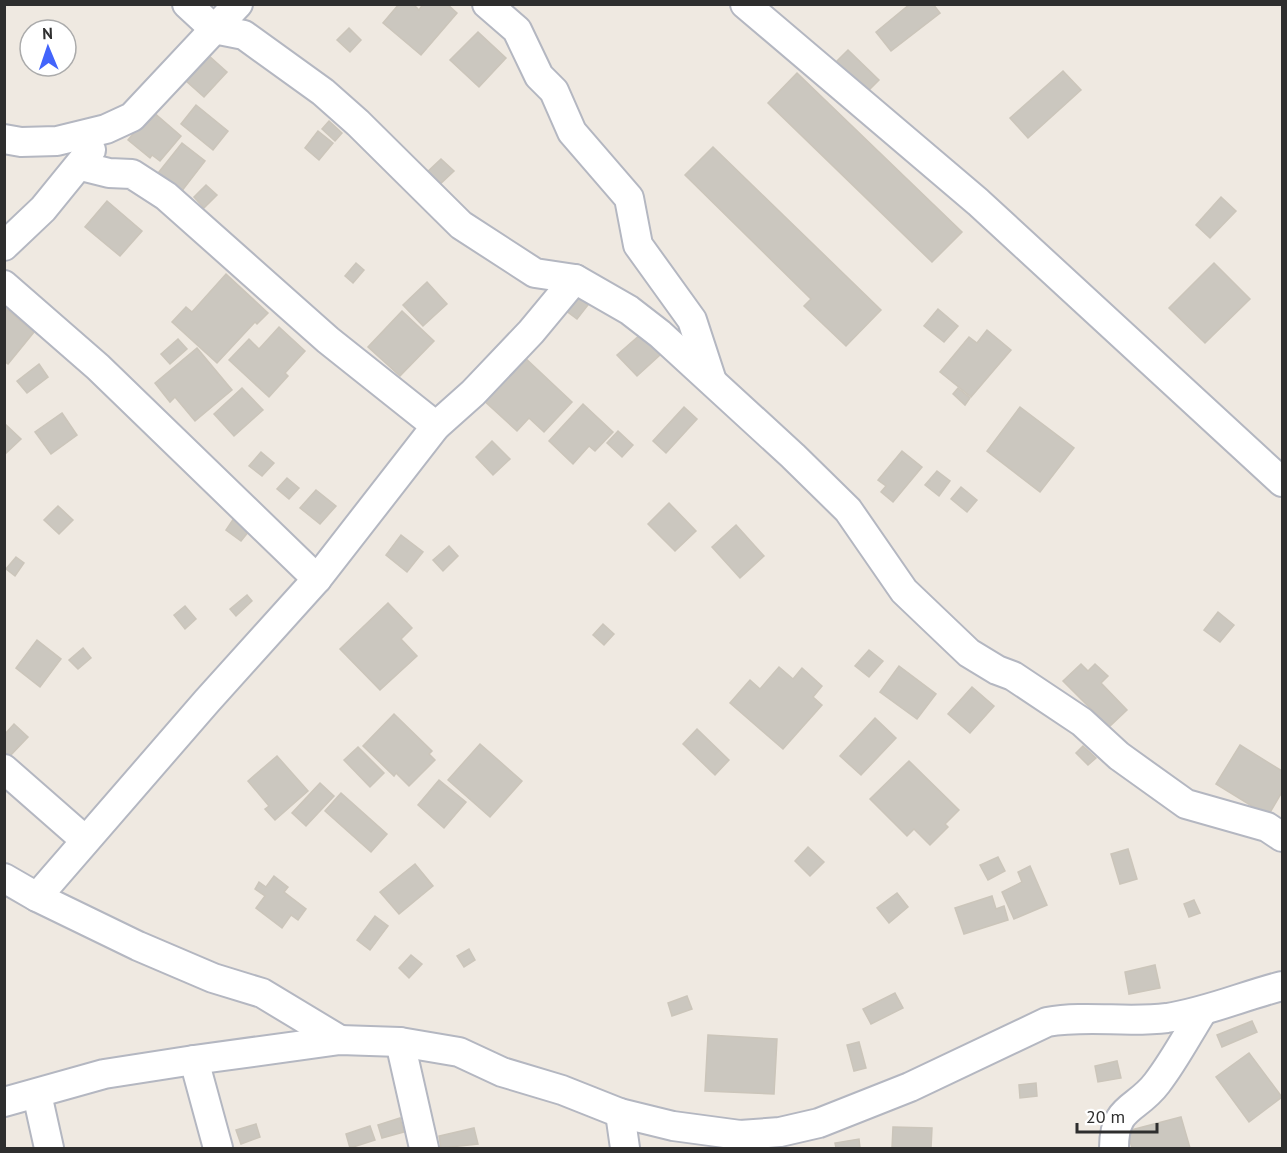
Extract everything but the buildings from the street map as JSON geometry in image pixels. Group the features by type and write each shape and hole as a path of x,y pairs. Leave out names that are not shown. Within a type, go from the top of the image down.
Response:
{"street":[{"path":"187,4 214,29 244,34 323,92 358,123 460,225 535,273 575,279 629,310 712,380 848,510 904,591 969,653 997,670 1013,676 1082,722 1119,756 1186,804 1267,826 1282,837"},
{"path":"4,139 21,142 57,141 105,129 132,117 238,4"},
{"path":"487,4 517,30 539,76 554,91 572,132 629,198 638,245 692,320 712,380"},
{"path":"745,4 978,202 1282,482"},
{"path":"4,246 43,209 81,166 105,129"},
{"path":"81,166 109,173 132,174 166,196 328,340 436,426"},
{"path":"37,897 317,579 436,426 473,393 531,332 575,279"},
{"path":"4,285 98,367 317,579"},
{"path":"4,769 85,840"},
{"path":"7,883 181,964 262,993 340,1040"},
{"path":"4,1102 104,1074 194,1060 340,1040 400,1042 459,1052 502,1072 562,1090 620,1113 673,1126 781,1140 910,1087 1047,1022 1067,1018 1146,1020 1202,1012 1244,996 1282,986"},
{"path":"1114,1149 1114,1130 1124,1112 1156,1086 1202,1012"},
{"path":"400,1042 423,1149"},
{"path":"194,1060 218,1149"},
{"path":"37,1094 49,1149"},
{"path":"620,1113 625,1149"}]}
